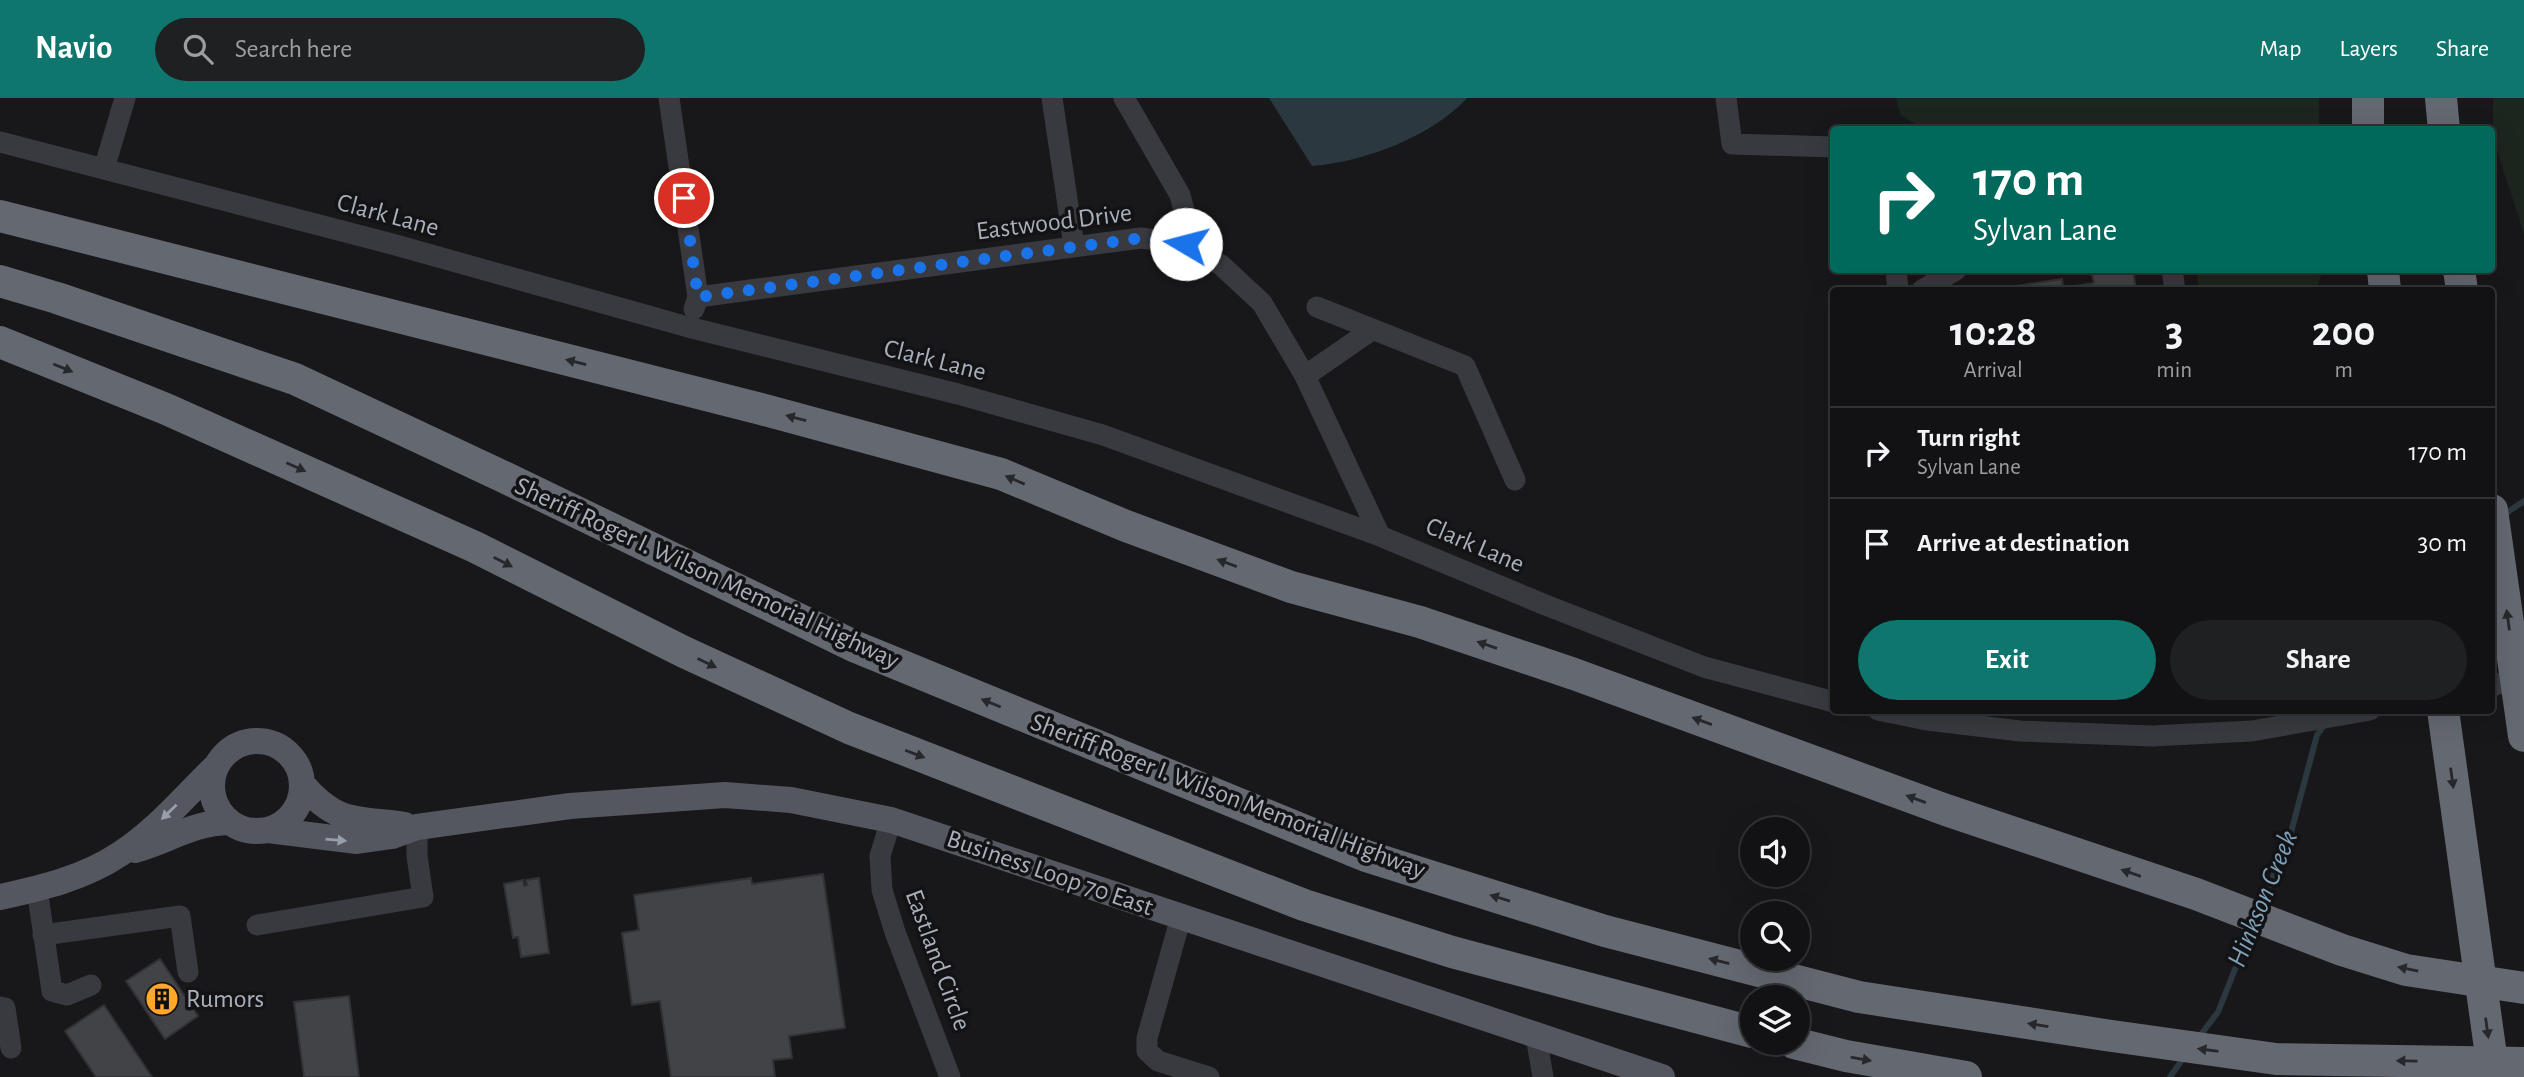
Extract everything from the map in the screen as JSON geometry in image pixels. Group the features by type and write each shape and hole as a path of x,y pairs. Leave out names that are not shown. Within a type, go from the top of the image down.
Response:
{"highway":[{"path":"2368,98 2368,126"},
{"path":"2441,98 2444,126"},
{"path":"0,216 761,409 1001,474 1126,526 1291,587 1420,622 1574,674 1946,810 2196,894 2342,950 2406,970 2524,988"},
{"name":"Sheriff Roger I. Wilson Memorial Highway","path":"0,281 295,379 615,529 856,647 1366,856 1605,931 1859,997 2105,1035 2276,1059 2524,1063"},
{"path":"0,342 189,418 475,547 684,652 849,728 1304,905 1452,951 1740,1029"},
{"path":"2495,531 2524,736"},
{"path":"2443,714 2494,1077"},
{"path":"1810,1047 1966,1077"}],"main road":[{"path":"120,854 153,828 228,751 246,742 266,741 285,750 298,765 303,785 299,805 286,821 268,830 247,830 229,822 216,806 211,787 215,767"},
{"name":"Business Loop 70 East","path":"303,785 321,806 332,813 346,818 417,827"},
{"name":"Business Loop 70 East","path":"268,830 357,841 392,836 417,827 570,806 724,795 791,800 891,820 1662,1077"},
{"path":"0,897 73,878 120,854 155,844 190,827 229,822"}],"street":[{"path":"104,169 125,98"},
{"path":"669,98 698,297 688,327"},
{"path":"1052,98 1074,246"},
{"path":"1124,98 1183,202 1187,222 1186,244"},
{"path":"1726,98 1732,144 1830,147"},
{"name":"Clark Lane","path":"0,142 392,244 688,327 958,394 1103,435 1380,536 1704,667 1830,701"},
{"name":"Eastwood Drive","path":"698,297 1142,238 1186,244 1221,265 1262,303 1305,376 1380,536"},
{"path":"1927,287 1951,273"},
{"path":"1317,307 1465,366 1515,480"},
{"path":"1305,376 1373,329"},
{"path":"2495,685 2524,676"},
{"path":"1927,715 2020,732 2152,736 2252,731 2348,714"},
{"name":"Eastland Circle","path":"891,820 880,856 882,890 895,932 950,1077"},
{"path":"257,925 423,897 416,856 417,827"},
{"path":"37,889 52,991 67,995 91,985"},
{"path":"43,935 180,916 188,972"},
{"path":"1181,917 1147,1038 1147,1051 1158,1061 1209,1077"},
{"path":"0,1007 5,1008 11,1048"},
{"path":"1536,1036 1543,1077"}],"shaded area":[{"path":"1269,98 1467,98 1435,125 1416,136 1374,153 1332,164 1312,166"},
{"path":"1896,98 2319,98 2319,126 1918,126 1901,115"},
{"path":"2493,98 2524,98 2524,234 2495,144"},
{"path":"2196,273 2322,273 2317,287 2199,287"}],"building":[{"path":"2133,273 2136,287 2069,287 2094,283 2092,274"},
{"path":"2062,279 2063,287 2009,287"},
{"path":"823,874 845,1028 789,1036 792,1058 773,1060 775,1077 671,1077 660,1001 632,1005 622,933 639,930 634,895 751,878 752,884"},
{"path":"539,878 549,953 521,957 518,937 513,938 504,884 523,880 524,886 527,885 526,880"},
{"name":"Rumors","path":"160,959 198,1016 165,1039 126,981"},
{"path":"349,996 359,1077 304,1077 294,1002"},
{"path":"104,1005 152,1077 96,1077 65,1031"}],"waterway":[{"name":"Hinkson Creek","path":"2502,516 2524,501"},
{"name":"Hinkson Creek","path":"2260,908 2290,836 2317,735 2325,724"},
{"name":"Hinkson Creek","path":"2199,1037 2218,1012 2253,924"},
{"name":"Hinkson Creek","path":"2170,1077 2184,1057"}],"place":[{"name":"Rumors","path":"162,999"}],"route":[{"path":"684,198 698,297 1142,238 1186,244"}]}
